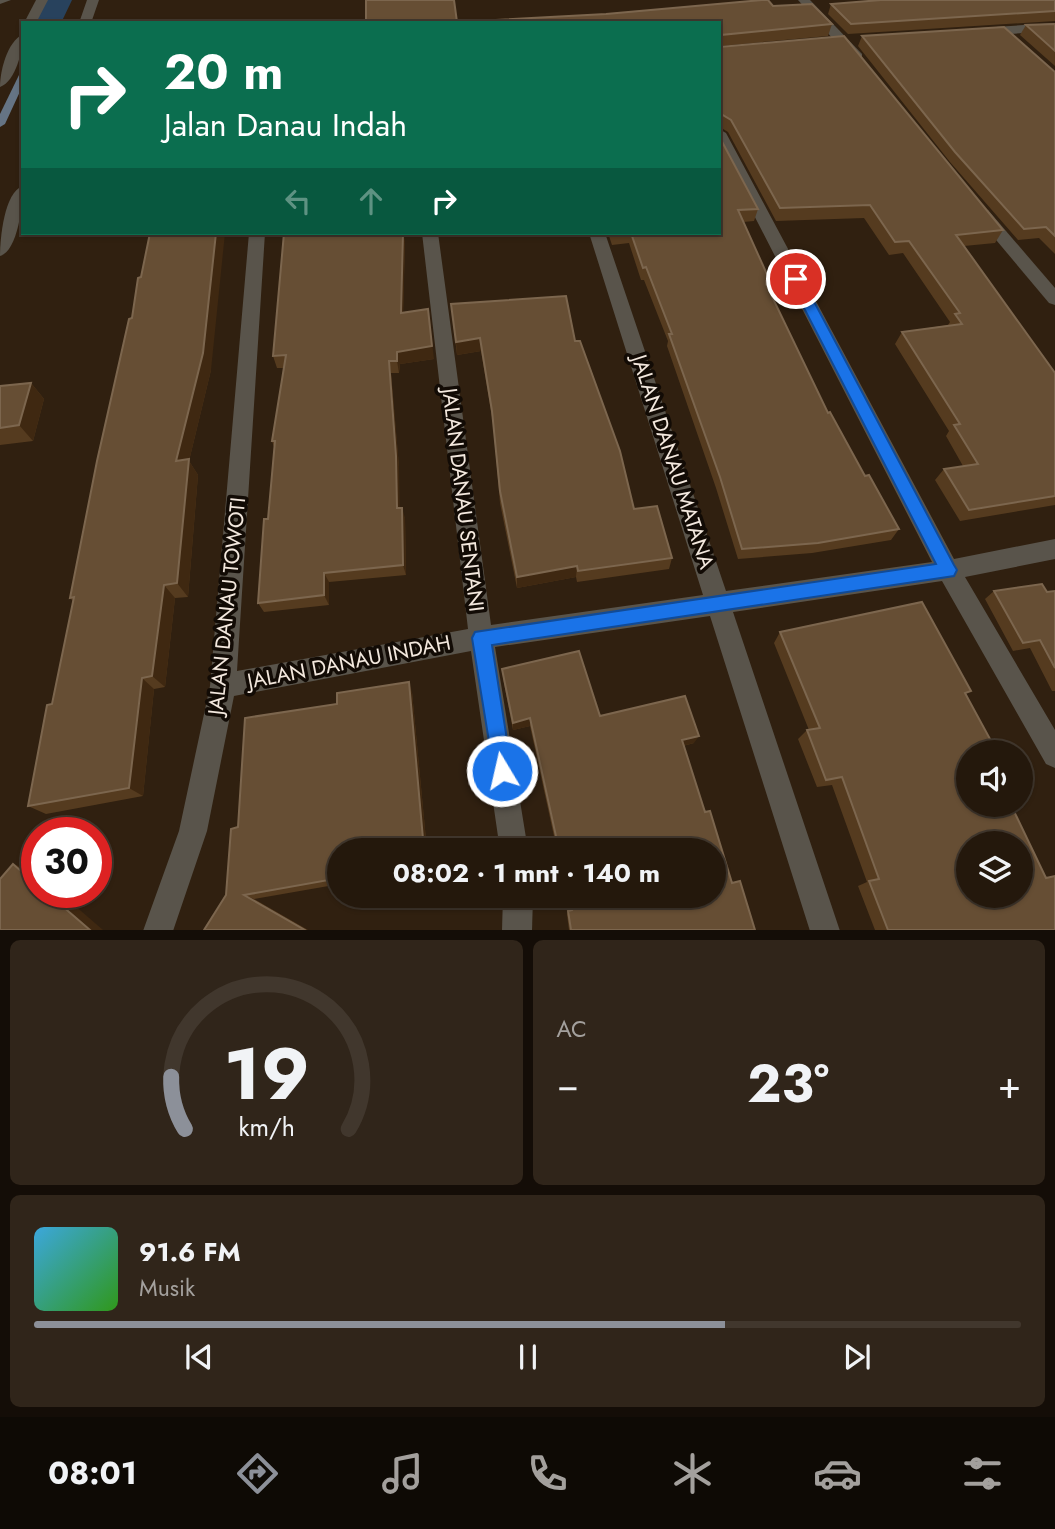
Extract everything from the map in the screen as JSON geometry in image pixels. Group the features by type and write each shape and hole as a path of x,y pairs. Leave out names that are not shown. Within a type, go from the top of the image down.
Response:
{"street":[{"path":"31,21 42,0"},
{"path":"86,21 93,0"},
{"path":"804,0 851,40 869,72"},
{"path":"964,33 1009,36 1055,27"},
{"path":"819,43 851,40"},
{"path":"0,83 21,42"},
{"path":"721,137 948,570 1055,755"},
{"path":"0,251 21,196"},
{"path":"969,197 1055,299"},
{"name":"JALAN DANAU TOWOTI","path":"158,930 193,831 223,686 257,235"},
{"name":"JALAN DANAU SENTANI","path":"430,235 481,638 512,838"},
{"name":"JALAN DANAU MATANA","path":"598,235 825,930"},
{"name":"JALAN DANAU INDAH","path":"223,686 481,638 948,570 1055,549"},
{"path":"517,930 518,908"}],"building":[{"path":"366,0 454,0 457,21 366,21"},
{"path":"768,0 773,6 812,4 832,24 721,35 721,21 476,21 606,14"},
{"path":"881,0 1055,0 1055,11 851,24 831,4"},
{"path":"1055,24 1055,51 1026,25"},
{"path":"1004,27 1055,72 1055,236 1046,227 1024,229 955,152 862,36"},
{"path":"844,36 1003,230 956,235 1055,373 1055,496 969,510 944,469 978,464 954,425 960,424 902,332 962,324 955,314 960,313 909,241 895,242 870,205 780,208 731,120 721,114 721,47"},
{"path":"721,140 758,209 738,210 770,281 766,281 766,284 828,413 830,412 865,476 869,475 899,529 818,543 742,549 720,477 669,334 672,334 646,267 643,268 632,235 721,235"},
{"path":"150,235 216,235 203,353 176,461 189,459 177,583 164,585 152,676 142,678 129,788 28,806 47,705 52,704 74,597 70,598 97,461 129,319 132,318 138,278 141,277"},
{"path":"284,235 403,235 401,313 428,309 432,346 397,352 397,361 389,361 397,508 402,508 403,565 324,573 324,595 258,603 264,519 268,519 275,441 272,441 286,355 273,356"},
{"path":"566,296 575,341 580,341 620,451 634,509 657,506 672,558 578,571 577,566 517,577 500,491 492,411 480,338 456,342 451,304"},
{"path":"31,383 19,425 0,428 0,386"},
{"path":"1042,584 1047,592 1055,591 1055,668 1040,640 1023,643 994,591"},
{"path":"922,602 971,691 965,693 991,740 956,740 956,817 1017,817 1023,831 956,831 956,908 1033,908 1033,851 1046,878 1055,876 1055,930 888,930 869,881 879,879 842,777 826,780 807,730 820,728 780,632"},
{"path":"579,651 600,716 685,696 699,736 682,740 705,812 710,811 718,838 556,838 530,718 513,723 502,669"},
{"path":"409,682 423,838 327,838 327,880 244,895 305,930 204,930 226,895 231,829 238,827 245,718 337,704 337,693"},
{"path":"726,863 732,883 740,881 755,930 571,930 568,911 726,908"},
{"path":"13,864 21,871 21,908 65,908 90,930 0,930 0,879"}],"waterway":[{"path":"49,21 59,0"},
{"path":"0,124 21,79"}],"route":[{"path":"502,771 481,638 948,570 796,279"}]}
